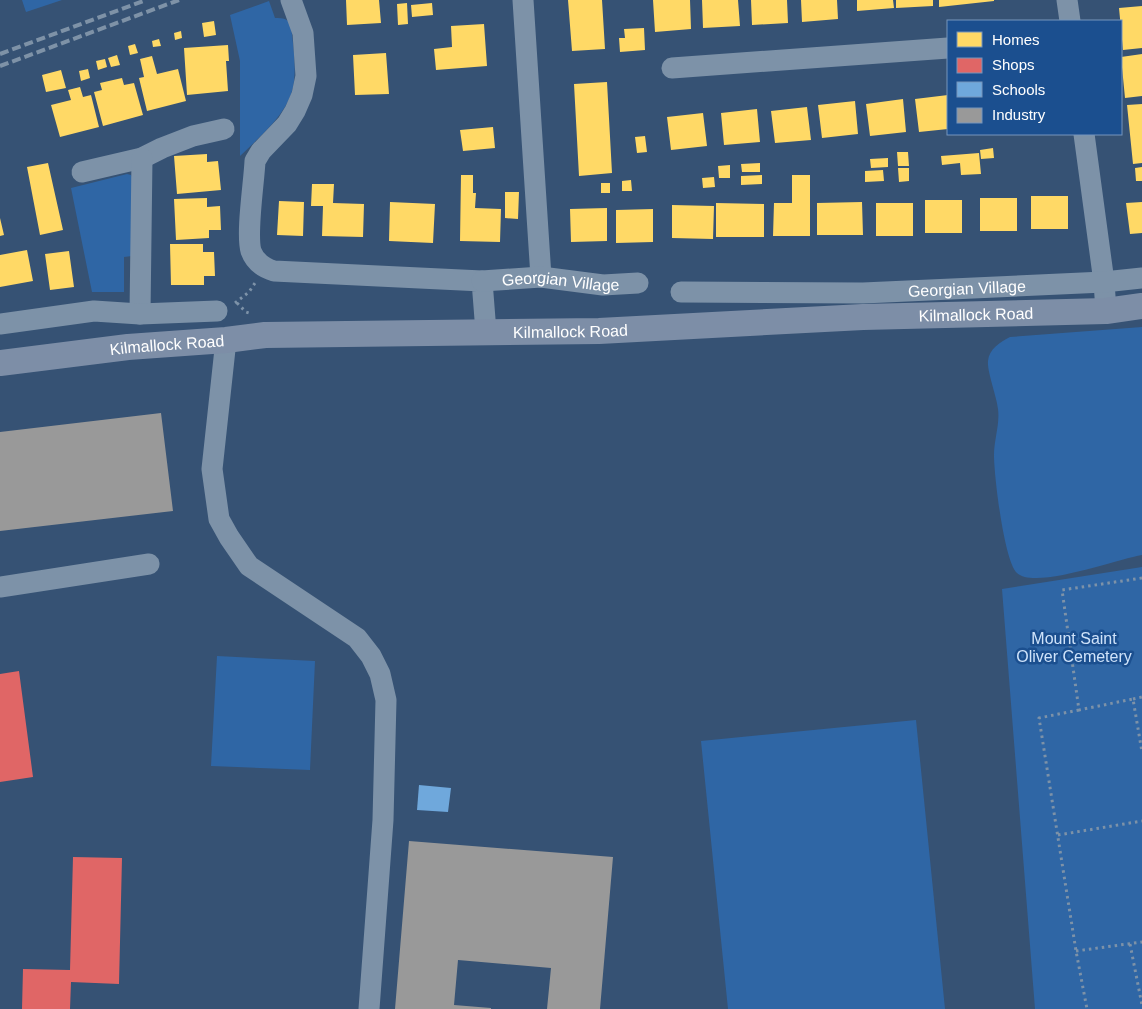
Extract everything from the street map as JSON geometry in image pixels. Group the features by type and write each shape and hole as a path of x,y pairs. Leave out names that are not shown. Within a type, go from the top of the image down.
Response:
{"main road":[{"name":"Kilmallock Road","path":"1,358 226,340 265,335 599,331 863,305 1106,311 1142,306"}],"street":[{"path":"266,269 257,262 251,252 249,234 255,161 261,151 287,124 302,96 306,76 303,33 291,0"},
{"path":"523,0 541,277"},
{"path":"1067,0 1070,20"},
{"path":"672,68 947,48"},
{"path":"82,172 142,158 193,136 224,129"},
{"path":"1084,135 1104,282 1106,311"},
{"path":"140,314 142,158"},
{"name":"Georgian Village","path":"266,269 274,271 482,281 541,277 603,285 638,283"},
{"name":"Georgian Village","path":"681,292 863,305 1142,278"},
{"path":"482,281 486,332"},
{"path":"0,324 94,311 140,314 217,312"},
{"path":"226,340 212,469 219,519 249,566 357,638 371,656 380,674 386,700 383,820 369,1009"},
{"path":"0,587 149,564"}],"path":[{"path":"217,312 236,302 249,292 266,269"},
{"path":"1078,710 1062,590 1142,578"},
{"path":"1087,1009 1076,951 1040,718 1142,697"},
{"path":"1132,699 1142,752"},
{"path":"1058,836 1142,821"},
{"path":"1076,951 1142,942"},
{"path":"1130,944 1142,1006"}],"green space":[{"path":"22,0 62,0 26,12"},
{"path":"269,1 275,18 285,19 291,26 295,74 292,92 281,113 273,123 240,156 240,61 230,15"},
{"path":"127,174 131,175 133,179 132,256 124,257 124,292 92,292 71,188"},
{"path":"1142,327 1142,555 1058,576 1027,577 1017,573 1008,552 998,498 994,455 998,415 988,366 990,353 1010,337"},
{"name":"Mount Saint Oliver Cemetery","path":"1142,567 1142,1009 1035,1009 1002,589"},
{"path":"217,656 315,661 310,770 211,766"},
{"path":"916,720 945,1009 728,1009 701,741"}],"building: Homes":[{"path":"346,0 379,0 381,23 347,25"},
{"path":"568,0 602,0 605,49 572,51"},
{"path":"653,0 690,0 691,29 655,32"},
{"path":"702,0 738,0 740,26 703,28"},
{"path":"751,0 787,0 788,23 752,25"},
{"path":"801,0 837,0 838,19 802,22"},
{"path":"857,0 893,0 894,8 857,11"},
{"path":"896,0 933,0 933,6 896,8"},
{"path":"939,0 994,0 994,1 939,7"},
{"path":"407,3 408,24 398,25 397,4"},
{"path":"432,3 433,15 412,17 411,5"},
{"path":"1142,6 1142,48 1123,50 1122,20 1120,20 1119,8"},
{"path":"214,21 216,35 204,37 202,23"},
{"path":"484,24 487,66 436,70 434,49 452,47 451,26"},
{"path":"644,28 645,50 620,52 619,38 625,38 624,29"},
{"path":"181,31 182,38 175,40 174,33"},
{"path":"159,39 161,46 153,47 152,41"},
{"path":"135,44 138,53 130,55 128,46"},
{"path":"228,45 229,61 226,61 228,91 187,95 184,48"},
{"path":"386,53 389,94 355,95 353,55"},
{"path":"1142,54 1142,96 1125,98 1122,57"},
{"path":"117,55 120,65 111,67 108,58"},
{"path":"152,56 157,74 178,69 186,101 147,111 139,78 144,77 140,59"},
{"path":"105,59 107,67 98,70 96,61"},
{"path":"88,69 90,78 81,81 79,71"},
{"path":"61,70 66,88 46,92 42,75"},
{"path":"122,78 124,85 134,83 143,115 103,126 94,92 102,90 100,83"},
{"path":"607,82 612,173 579,176 574,84"},
{"path":"80,87 83,97 91,95 99,127 60,137 51,105 71,100 68,90"},
{"path":"947,95 947,129 919,132 915,99"},
{"path":"903,99 906,132 870,136 866,104"},
{"path":"855,101 858,134 822,138 818,105"},
{"path":"1142,104 1142,163 1133,164 1127,105"},
{"path":"807,107 811,140 775,143 771,111"},
{"path":"757,109 760,142 724,145 721,113"},
{"path":"703,113 707,146 671,150 667,117"},
{"path":"493,127 495,148 463,151 460,130"},
{"path":"645,136 647,152 637,153 635,137"},
{"path":"993,148 994,158 981,159 980,150"},
{"path":"897,152 908,152 909,166 898,166"},
{"path":"979,153 981,174 961,175 960,163 942,165 941,156"},
{"path":"207,154 207,162 218,161 221,190 177,194 174,156"},
{"path":"888,158 888,167 871,168 870,159"},
{"path":"48,163 63,230 40,235 27,167"},
{"path":"760,163 760,172 742,172 741,164"},
{"path":"730,165 730,178 719,178 718,166"},
{"path":"1142,167 1142,181 1136,181 1135,168"},
{"path":"898,168 909,168 909,181 899,182"},
{"path":"883,170 884,181 865,182 865,171"},
{"path":"461,175 473,175 473,193 476,193 475,208 501,209 500,242 460,241"},
{"path":"762,175 762,184 741,185 741,176"},
{"path":"792,175 810,175 810,236 773,236 774,203 792,203"},
{"path":"714,177 715,187 703,188 702,178"},
{"path":"631,180 632,191 622,191 622,181"},
{"path":"601,183 610,183 610,193 601,193"},
{"path":"312,184 334,184 333,203 364,204 363,237 322,236 323,206 311,206"},
{"path":"505,192 519,192 518,219 505,218"},
{"path":"1031,196 1068,196 1068,229 1031,229"},
{"path":"207,198 207,207 220,206 221,230 209,230 209,238 176,240 174,199"},
{"path":"980,198 1017,198 1017,231 980,231"},
{"path":"925,200 962,200 962,233 925,233"},
{"path":"279,201 304,202 303,236 277,235"},
{"path":"390,202 435,204 433,243 389,241"},
{"path":"862,202 863,235 817,235 817,203"},
{"path":"1142,202 1142,233 1130,234 1126,203"},
{"path":"716,203 764,204 764,237 716,237"},
{"path":"876,203 913,203 913,236 876,236"},
{"path":"672,205 714,206 713,239 672,238"},
{"path":"607,208 607,241 571,242 570,209"},
{"path":"653,209 653,242 616,243 616,210"},
{"path":"0,218 4,235 0,236"},
{"path":"170,244 203,244 203,252 214,252 215,276 204,276 204,285 171,285"},
{"path":"27,250 33,281 0,287 0,255"},
{"path":"69,251 74,287 50,290 45,254"}],"building: Shops":[{"path":"19,671 33,777 0,782 0,674"},
{"path":"73,857 122,858 119,984 71,982 70,1009 22,1009 23,969 70,970"}],"building: Schools":[{"path":"419,785 451,788 448,812 417,810"}],"building: Industry":[{"path":"161,413 173,511 0,531 0,432"},
{"path":"409,841 613,857 600,1009 547,1009 551,968 458,960 454,1005 491,1009 395,1009"}],"railway":[{"path":"0,54 146,0"},
{"path":"0,66 179,0"}]}
